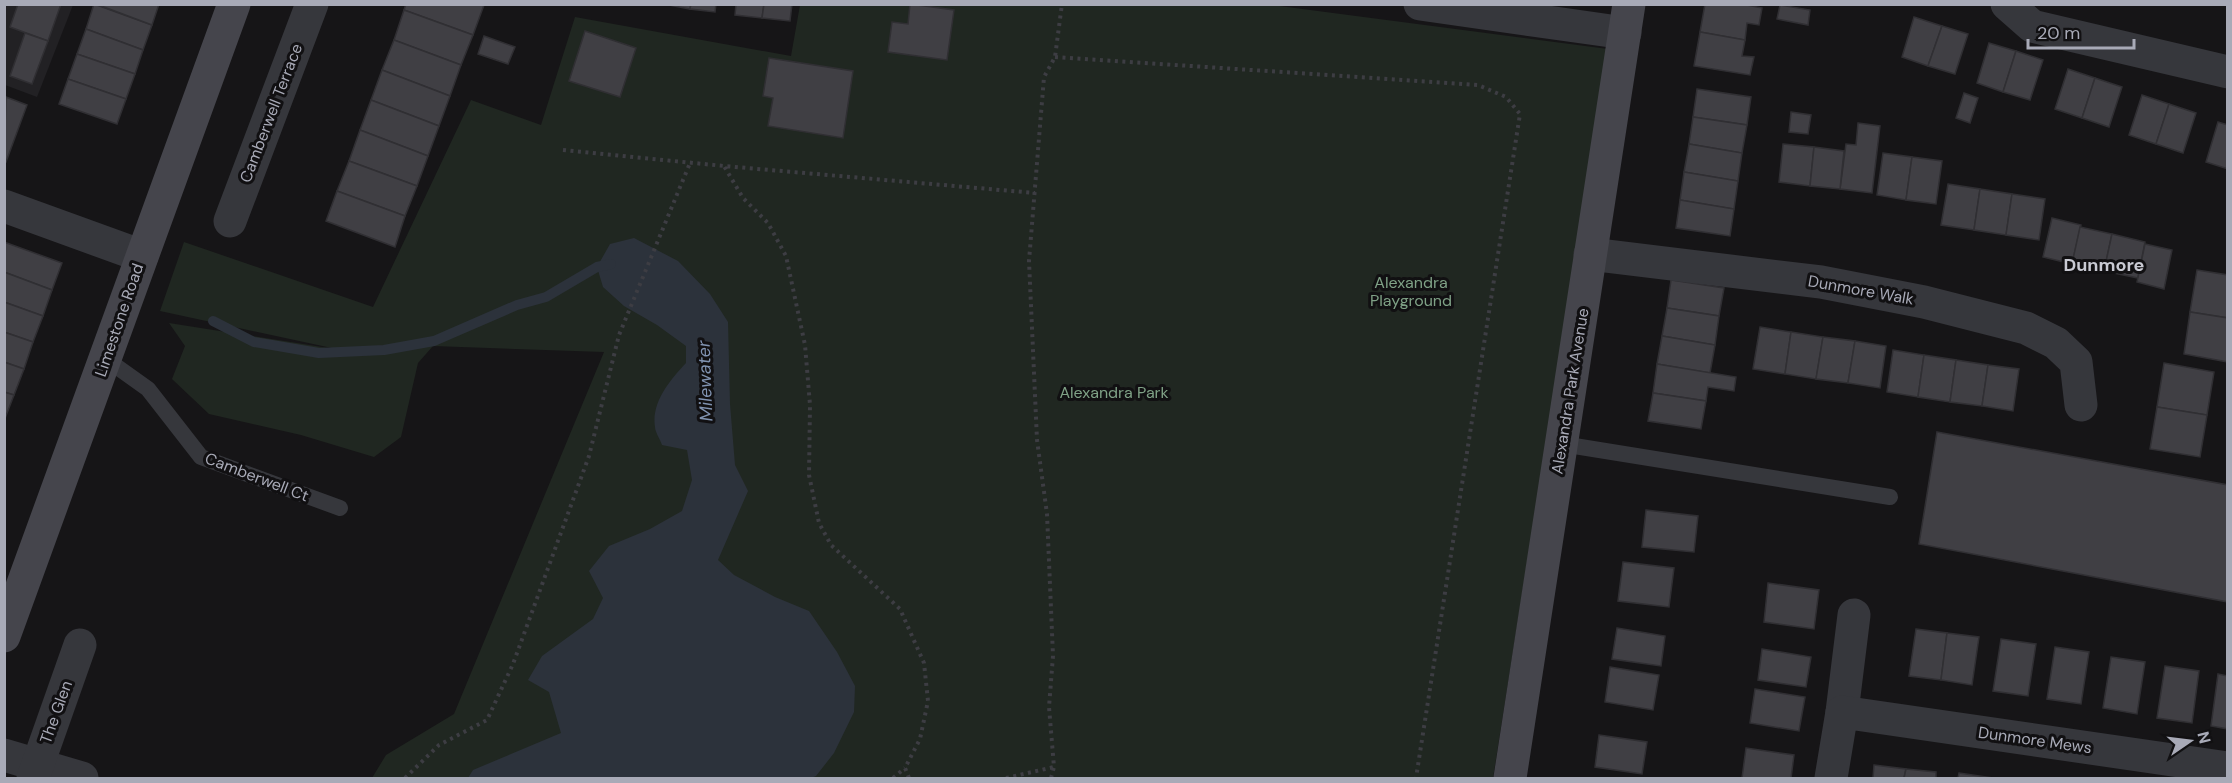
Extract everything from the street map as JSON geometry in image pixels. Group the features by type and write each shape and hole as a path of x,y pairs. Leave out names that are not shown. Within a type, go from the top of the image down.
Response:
{"street":[{"name":"Limestone Road","path":"4,636 234,4"},
{"name":"Camberwell Terrace","path":"230,221 312,4"},
{"path":"1420,4 1627,19"},
{"path":"2007,4 2032,26 2228,72"},
{"name":"Alexandra Park Avenue","path":"1510,778 1627,19"},
{"path":"4,206 142,256"},
{"name":"Dunmore Walk","path":"1590,254 1821,282 1924,302 2026,328 2056,343 2076,362 2081,405"},
{"path":"1831,778 1854,615"},
{"name":"The Glen","path":"35,772 80,645"},
{"name":"Dunmore Mews","path":"1842,712 2228,768"},
{"path":"4,754 35,772 82,778"}],"lane":[{"name":"Camberwell Ct","path":"106,359 148,389 201,457 340,508"},
{"path":"1562,444 1890,497"}],"path":[{"path":"1051,778 1054,767 1049,706 1053,656 1047,525 1037,440 1029,261 1044,76 1055,57 1062,4"},
{"path":"1055,57 1478,85 1506,97 1520,114 1416,778"},
{"path":"563,150 1035,193"},
{"path":"405,778 438,745 487,720 496,701 513,664 589,456 619,336 690,163"},
{"path":"724,166 743,198 768,223 786,256 805,345 810,405 809,475 819,523 831,545 900,609 924,663 928,701 920,739 905,768 893,778"},
{"path":"1006,778 1054,767"},
{"path":"905,768 909,778"}],"shaded area":[{"path":"4,5 73,5 37,97 5,85"}],"green space":[{"name":"Alexandra Park","path":"1264,4 1608,49 1493,778 372,778 386,755 454,714 604,352 433,346 418,363 401,437 374,457 301,435 209,414 172,379 185,346 169,323 341,350 160,311 184,242 373,307 471,100 541,125 575,17 791,56 800,5"}],"water":[{"path":"634,238 678,261 710,294 728,322 730,404 735,465 748,491 718,560 734,575 775,597 809,611 837,652 855,686 854,712 834,753 816,776 811,778 468,778 473,770 561,733 549,692 528,680 542,656 593,619 603,598 589,571 609,546 650,529 682,511 692,480 687,450 662,445 655,429 659,400 674,376 686,363 686,346 657,325 624,306 603,287 597,267 610,244"}],"building":[{"path":"18,4 61,4 48,41 10,27"},
{"path":"94,4 152,25 143,50 86,29"},
{"path":"96,4 159,4 152,25"},
{"path":"406,4 484,5 473,35 404,10"},
{"path":"664,4 691,4 690,9"},
{"path":"691,4 716,4 715,12 690,9"},
{"path":"736,4 764,4 762,18 735,15"},
{"path":"764,4 792,4 790,21 762,18"},
{"path":"910,4 954,10 947,60 888,52 892,22 908,24"},
{"path":"1705,4 1742,4 1762,8 1759,25 1747,23 1745,40 1700,32"},
{"path":"1780,5 1810,10 1808,25 1777,19"},
{"path":"404,10 473,35 461,65 394,40"},
{"path":"1914,17 1942,26 1928,66 1902,57"},
{"path":"1942,26 1968,34 1955,74 1928,66"},
{"path":"86,29 143,50 135,74 77,54"},
{"path":"585,31 636,48 620,97 569,81"},
{"path":"1700,32 1745,40 1742,56 1754,57 1750,75 1694,66"},
{"path":"25,33 48,41 32,84 10,76"},
{"path":"484,36 515,47 508,64 478,54"},
{"path":"394,40 461,65 450,96 382,70"},
{"path":"1989,43 2016,51 2003,92 1977,83"},
{"path":"2016,51 2043,60 2030,100 2003,92"},
{"path":"77,54 135,74 126,99 68,79"},
{"path":"769,58 853,71 843,138 768,126 773,98 763,96"},
{"path":"2068,69 2095,78 2082,118 2055,109"},
{"path":"382,70 450,96 439,126 371,100"},
{"path":"2095,78 2122,87 2109,127 2082,118"},
{"path":"68,79 126,99 117,124 59,104"},
{"path":"1697,89 1751,97 1747,125 1693,117"},
{"path":"1964,93 1978,98 1970,123 1956,118"},
{"path":"2142,95 2169,104 2156,144 2129,135"},
{"path":"6,97 27,105 6,162 4,161"},
{"path":"371,100 439,126 428,156 360,130"},
{"path":"2169,104 2196,113 2183,153 2156,144"},
{"path":"1791,112 1811,115 1808,134 1789,132"},
{"path":"1693,117 1747,125 1742,153 1689,144"},
{"path":"2218,122 2228,125 2228,169 2206,162"},
{"path":"1858,123 1880,126 1872,193 1840,189 1846,144 1856,145"},
{"path":"360,130 428,156 417,186 349,161"},
{"path":"1689,144 1742,153 1738,181 1684,172"},
{"path":"1783,144 1814,147 1810,186 1779,182"},
{"path":"1814,147 1844,151 1840,189 1810,186"},
{"path":"1883,153 1912,157 1906,200 1877,195"},
{"path":"1912,157 1942,161 1936,204 1906,200"},
{"path":"349,161 417,186 405,216 337,191"},
{"path":"1684,172 1738,181 1734,209 1680,200"},
{"path":"1948,184 1980,189 1974,230 1941,225"},
{"path":"1980,189 2012,194 2006,235 1974,230"},
{"path":"337,191 405,216 395,247 326,221"},
{"path":"2012,194 2045,199 2039,240 2006,235"},
{"path":"1680,200 1734,209 1730,236 1676,228"},
{"path":"2052,218 2081,225 2072,264 2043,257"},
{"path":"2080,227 2112,234 2104,271 2072,264"},
{"path":"2112,234 2145,242 2138,278 2104,271"},
{"path":"4,242 62,263 52,290 4,272"},
{"path":"2145,244 2172,250 2164,289 2137,282"},
{"path":"2197,270 2228,275 2228,318 2190,312"},
{"path":"4,272 52,290 43,316 4,302"},
{"path":"1671,280 1724,288 1719,316 1667,308"},
{"path":"4,302 43,316 33,342 4,332"},
{"path":"1667,308 1719,316 1715,345 1662,336"},
{"path":"2190,312 2228,318 2228,362 2184,354"},
{"path":"1760,327 1791,332 1785,374 1753,369"},
{"path":"4,332 33,342 24,369 4,362"},
{"path":"1791,332 1823,337 1816,379 1785,374"},
{"path":"1662,336 1715,345 1710,373 1657,364"},
{"path":"1823,337 1855,341 1848,383 1816,379"},
{"path":"1855,341 1886,346 1880,388 1848,383"},
{"path":"1893,350 1924,355 1918,397 1887,392"},
{"path":"1924,355 1956,360 1950,402 1918,397"},
{"path":"1956,360 1988,365 1982,406 1950,402"},
{"path":"4,362 24,369 14,395 4,392"},
{"path":"2164,363 2214,372 2207,415 2157,407"},
{"path":"1657,364 1736,377 1734,391 1708,387 1706,401 1653,393"},
{"path":"1988,365 2019,369 2013,411 1982,406"},
{"path":"4,392 14,395 4,421"},
{"path":"1653,393 1706,401 1701,429 1648,421"},
{"path":"2157,407 2207,415 2200,457 2150,449"},
{"path":"1937,432 2228,485 2228,602 1919,544"},
{"path":"1646,510 1698,516 1694,552 1642,547"},
{"path":"1623,562 1674,568 1669,607 1618,601"},
{"path":"1768,583 1819,590 1814,629 1764,622"},
{"path":"1617,628 1665,636 1661,666 1612,659"},
{"path":"1916,629 1947,633 1941,680 1909,676"},
{"path":"1947,633 1979,637 1972,685 1941,680"},
{"path":"2001,639 2036,644 2028,696 1993,691"},
{"path":"2055,647 2089,652 2081,704 2047,699"},
{"path":"1762,649 1811,657 1806,687 1758,680"},
{"path":"2111,657 2145,662 2137,714 2103,708"},
{"path":"2165,666 2199,671 2192,723 2157,718"},
{"path":"1610,667 1659,675 1653,710 1605,702"},
{"path":"2218,674 2228,676 2228,729 2211,726"},
{"path":"1755,689 1805,697 1799,731 1750,723"},
{"path":"1599,735 1647,742 1642,774 1595,767"},
{"path":"1746,748 1794,755 1791,778 1742,778"},
{"path":"1874,765 1906,769 1904,778 1873,778"},
{"path":"1906,769 1936,772 1936,778 1904,778"},
{"path":"1959,773 1993,778 1958,778"}],"waterway":[{"name":"Milewater","path":"213,321 254,342 319,353 384,350 434,341 517,305 546,297 597,267 611,264"}],"district":[{"name":"Dunmore","path":"2104,265"}],"park label":[{"name":"Alexandra Playground","path":"1411,291"}]}
